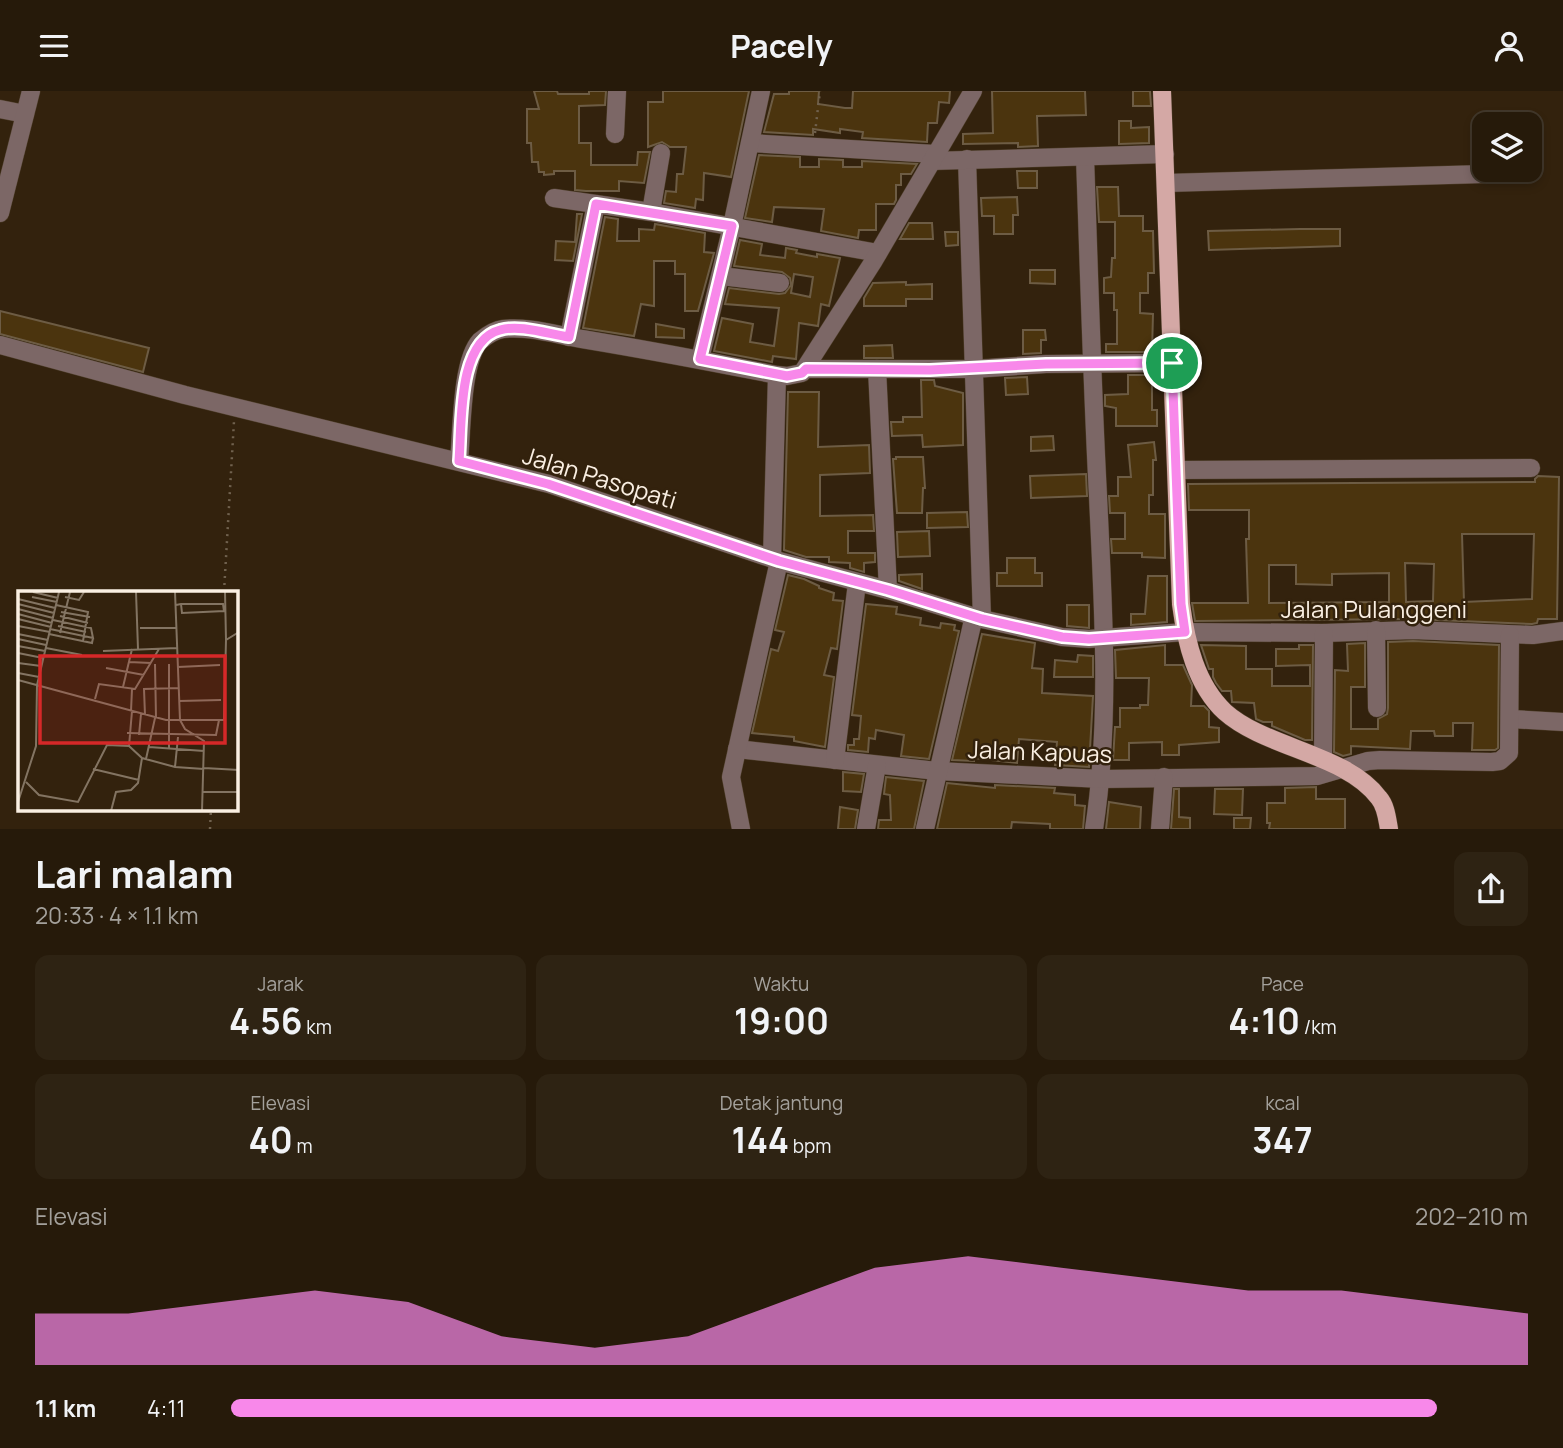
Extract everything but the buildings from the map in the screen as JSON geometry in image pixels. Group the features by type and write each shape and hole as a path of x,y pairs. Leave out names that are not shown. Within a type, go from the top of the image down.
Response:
{"main road":[{"path":"1162,91 1181,604 1185,632 1197,671 1226,713 1250,728 1323,760 1360,780 1383,804 1389,828"}],"street":[{"path":"0,213 4,177 31,91"},
{"path":"615,134 617,91"},
{"path":"700,359 761,91"},
{"path":"459,461 467,366 478,343 500,329 569,337 777,375 796,375 806,369 973,91"},
{"path":"0,109 25,114"},
{"path":"750,143 967,159 1165,154"},
{"path":"651,212 661,153"},
{"path":"1085,157 1091,363 1104,638 1102,779 1094,828"},
{"path":"925,828 937,771 978,617 967,159"},
{"path":"1166,183 1472,174"},
{"path":"554,198 651,212 878,253"},
{"path":"569,337 596,204"},
{"path":"721,276 780,283"},
{"name":"Jalan Pasopati","path":"0,345 235,407 548,484 775,560 978,617 1062,637 1104,638 1185,632"},
{"path":"806,369 974,369 1046,364 1172,363"},
{"path":"877,369 888,590"},
{"path":"741,828 731,789 731,777 775,560 777,375"},
{"path":"1177,470 1531,468"},
{"path":"835,760 857,583"},
{"path":"1376,630 1377,708"},
{"name":"Jalan Pulanggeni","path":"1185,632 1324,633 1376,630 1464,631 1510,635 1563,631"},
{"path":"1323,760 1324,633"},
{"name":"Jalan Kapuas","path":"737,749 937,771 1102,779 1317,776 1380,760 1500,761 1509,753 1510,635"},
{"path":"1510,719 1563,722"},
{"path":"866,828 877,765"},
{"path":"1160,828 1164,777"}],"path":[{"path":"815,136 820,91"},
{"path":"224,591 235,407"}],"route":[{"path":"596,204 732,226 700,359 787,376 802,373 806,369 930,370 1046,364 1172,363 1181,604 1185,632 1089,639 1062,637 982,619 779,561 548,484 459,461 467,366 471,356 478,343 500,329 569,337 596,204"}]}
